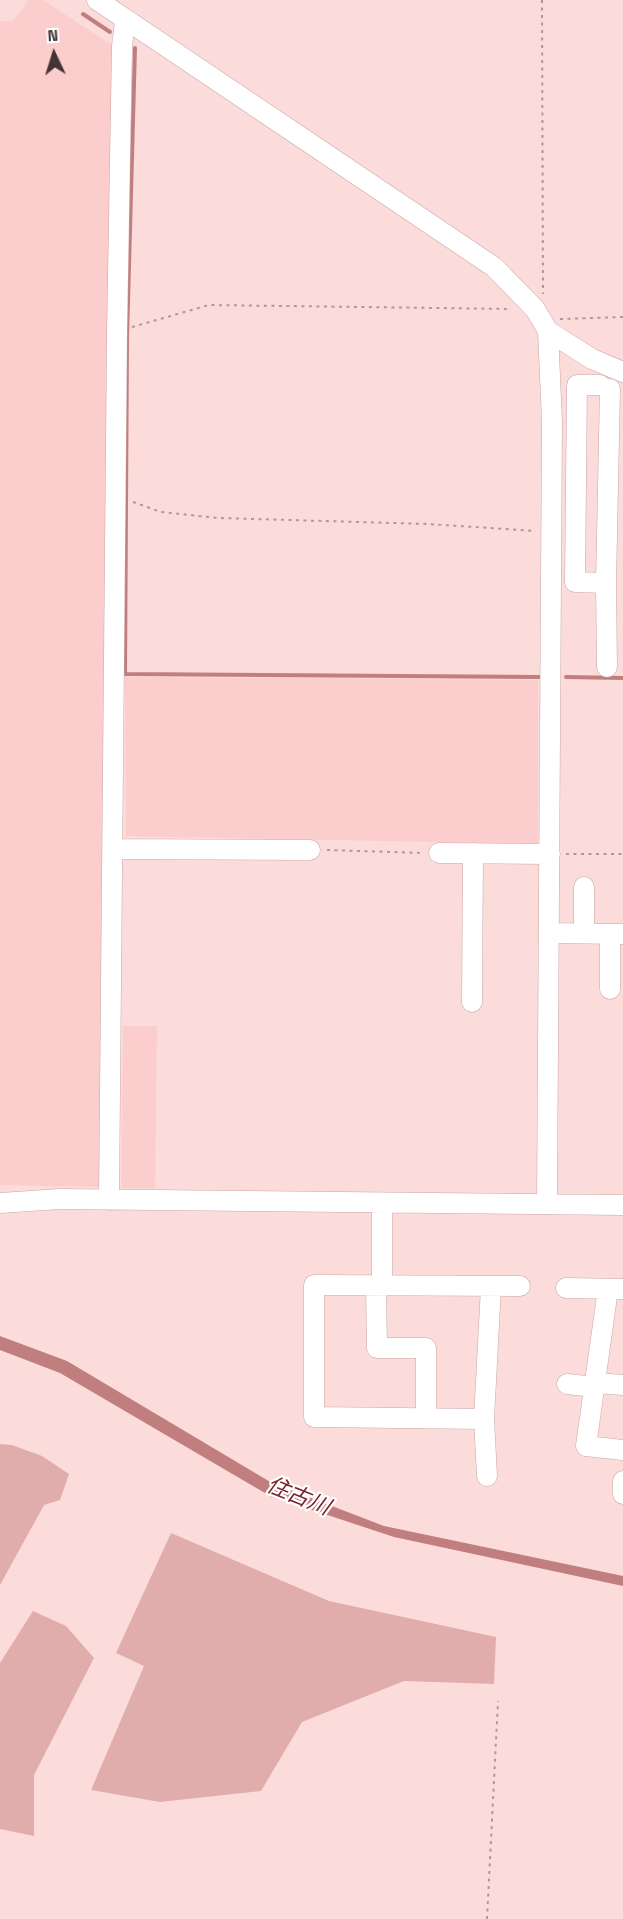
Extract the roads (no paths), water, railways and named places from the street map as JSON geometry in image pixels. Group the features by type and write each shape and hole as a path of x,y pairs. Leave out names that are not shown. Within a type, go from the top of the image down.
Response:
{"street":[{"path":"97,0 494,267 536,309 548,331 552,443 547,1203"},
{"path":"109,1200 118,296 122,46 125,21"},
{"path":"548,331 592,358 623,372"},
{"path":"606,583 575,582 577,386 605,387 616,444 606,583 607,667"},
{"path":"552,443 616,444"},
{"path":"113,849 310,850"},
{"path":"439,853 550,854"},
{"path":"472,1002 473,853"},
{"path":"584,887 584,933"},
{"path":"549,933 616,934 610,990"},
{"path":"0,1203 109,1200 623,1204"},
{"path":"382,1203 376,1348 426,1348 426,1418"},
{"path":"484,1419 314,1417 314,1285 520,1286"},
{"path":"487,1476 484,1419 491,1287"},
{"path":"566,1288 616,1289 595,1385 586,1446 623,1450"},
{"path":"567,1384 623,1385"},
{"path":"623,1481 623,1494"}],"water":[{"name":"住古川","path":"0,1336 67,1361 272,1483 384,1526 623,1576 623,1586 394,1537 270,1496 60,1373 0,1350"}],"waterway":[{"path":"83,14 110,32"},
{"path":"135,48 127,338 125,674 539,677"},
{"path":"566,677 623,678"}]}
